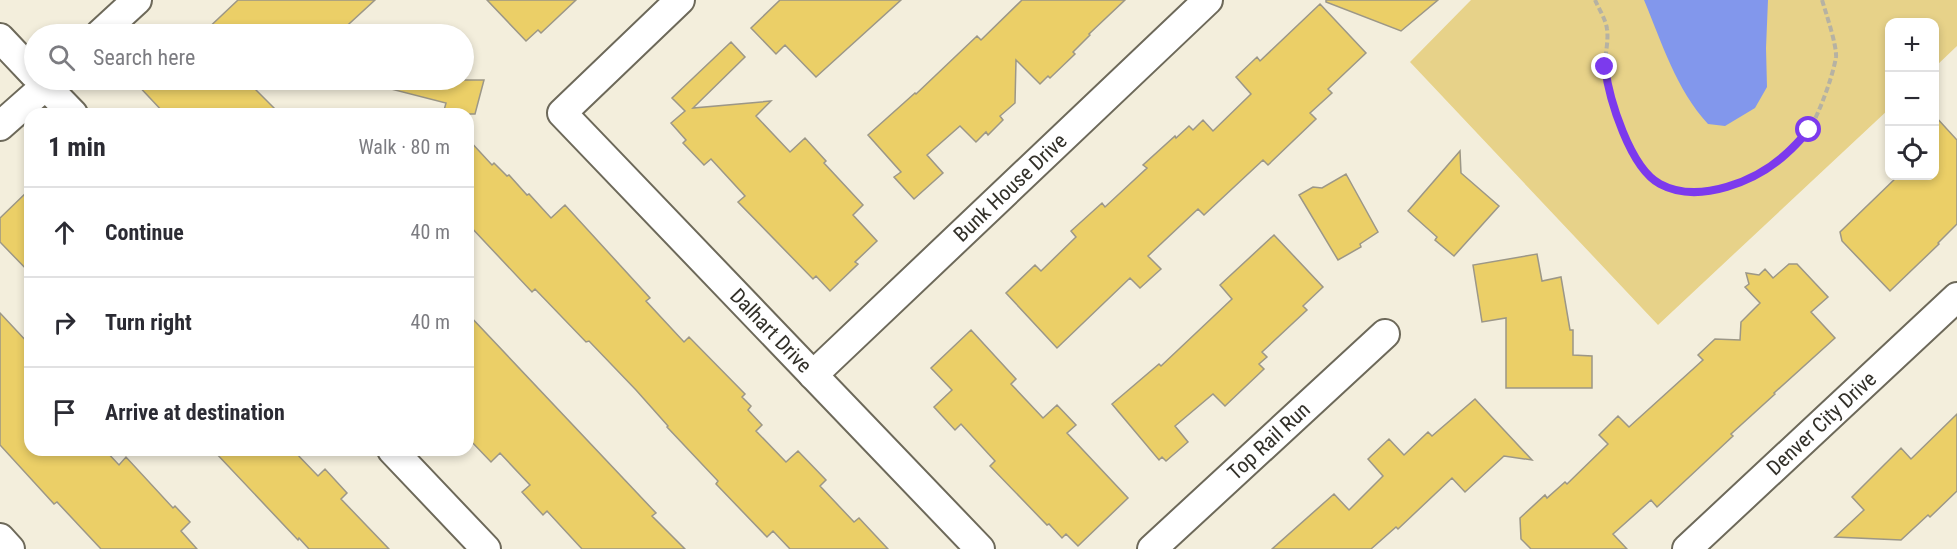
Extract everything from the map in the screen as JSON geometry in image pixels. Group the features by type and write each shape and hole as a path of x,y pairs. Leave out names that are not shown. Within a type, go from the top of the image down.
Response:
{"street":[{"path":"111,24 137,0"},
{"name":"Dalhart Drive","path":"680,0 562,113 980,549"},
{"name":"Bunk House Drive","path":"813,375 1208,0"},
{"path":"0,38 24,61"},
{"path":"0,126 33,90"},
{"path":"52,90 68,108"},
{"name":"Denver City Drive","path":"1688,549 1957,297"},
{"name":"Top Rail Run","path":"1152,549 1384,334"},
{"path":"398,456 486,549"},
{"path":"0,538 10,549"}],"path":[{"path":"1595,0 1607,29 1605,67 1608,87 1629,147 1639,163 1659,183 1679,191 1706,192 1757,175 1786,154 1809,130 1828,86 1836,54 1822,0"}],"shaded area":[{"path":"1471,0 1957,0 1957,46 1939,63 1939,18 1885,18 1885,113 1658,325 1410,62"}],"water":[{"path":"1644,0 1768,0 1767,87 1755,108 1725,126 1708,124 1678,81"}],"building":[{"path":"238,0 375,0 349,24 213,24"},
{"path":"487,0 576,0 541,33 538,30 526,41"},
{"path":"780,0 901,0 816,77 785,45 776,54 751,28"},
{"path":"1022,0 1125,0 1089,34 1073,52 1075,54 1050,78 1048,76 1040,84 1016,60 1015,103 1000,116 1003,120 988,135 986,132 976,142 960,126 927,155 943,173 914,199 894,177 901,172 868,135 916,94 977,36 981,40"},
{"path":"1326,0 1438,0 1401,31 1326,2"},
{"path":"1320,4 1366,53 1328,89 1332,93 1310,113 1316,119 1268,165 1263,160 1204,215 1198,209 1148,256 1161,269 1140,288 1130,278 1057,348 1006,293 1035,265 1041,271 1076,237 1071,231 1102,203 1105,207 1147,168 1143,165 1175,136 1176,138 1189,126 1193,130 1203,120 1213,131 1251,94 1236,77 1257,57 1260,61"},
{"path":"731,42 745,57 693,108 771,101 756,116 790,152 805,138 826,161 824,163 863,205 853,215 877,241 855,262 858,264 830,291 816,276 813,279 738,202 745,196 711,159 704,165 683,143 686,140 671,123 685,111 672,98"},
{"path":"474,80 484,80 475,114 474,108 445,108 446,103 395,90 474,90"},
{"path":"142,90 256,90 274,108 159,108"},
{"path":"1939,120 1957,140 1957,224 1890,291 1842,241 1840,232 1894,180 1939,180"},
{"path":"474,146 492,165 494,163 507,176 509,175 551,218 565,205 650,298 646,301 684,342 689,337 745,394 742,397 751,406 748,410 762,425 756,431 786,462 798,451 826,480 820,486 854,522 859,518 888,549 790,549 773,531 767,537 716,484 718,481 589,341 586,342 535,289 532,292 474,230"},
{"path":"1460,151 1461,173 1499,206 1454,256 1435,240 1437,237 1408,211"},
{"path":"1346,174 1378,232 1360,244 1361,247 1338,260 1299,195 1313,187 1322,188"},
{"path":"24,195 24,267 0,242 0,218"},
{"path":"1274,235 1323,287 1303,306 1307,310 1262,352 1267,357 1259,364 1264,369 1225,406 1213,394 1175,426 1188,442 1166,461 1162,457 1159,460 1112,404 1159,364 1161,366 1232,299 1220,285"},
{"path":"1537,254 1542,281 1561,277 1570,330 1573,330 1573,355 1592,356 1592,388 1506,388 1506,318 1482,322 1473,265"},
{"path":"1789,264 1797,264 1828,297 1811,312 1835,338 1774,393 1731,434 1733,436 1657,507 1651,500 1613,534 1627,549 1531,549 1521,539 1520,518 1545,495 1547,498 1565,482 1567,484 1608,444 1599,435 1618,416 1629,427 1703,360 1698,355 1715,339 1740,340 1741,322 1760,303 1745,287 1749,284 1746,273 1759,275 1765,269 1773,278"},
{"path":"0,313 24,339 24,456 111,456 119,465 126,457 173,508 175,506 190,522 181,531 197,549 101,549 57,502 54,504 0,445"},
{"path":"474,320 656,513 652,516 685,549 582,549 547,511 543,515 522,492 530,485 500,453 491,462 474,444"},
{"path":"971,330 1016,379 1011,384 1043,418 1057,405 1076,425 1067,433 1128,498 1078,546 1066,534 1062,538 1049,524 1047,525 990,466 995,461 961,424 955,430 934,407 952,390 931,368"},
{"path":"1475,399 1532,460 1504,456 1465,492 1452,478 1398,529 1396,527 1371,549 1272,549 1334,494 1349,510 1383,476 1368,459 1389,439 1404,455 1428,432 1432,436"},
{"path":"1957,414 1957,491 1901,540 1835,537 1864,510 1852,497 1901,448 1911,459"},
{"path":"219,456 299,456 318,476 325,469 347,493 341,499 389,549 309,549 299,538 298,540"}],"route":[{"path":"1605,67 1608,87 1629,147 1639,163 1659,183 1679,191 1706,192 1757,175 1786,154 1809,130"}]}
